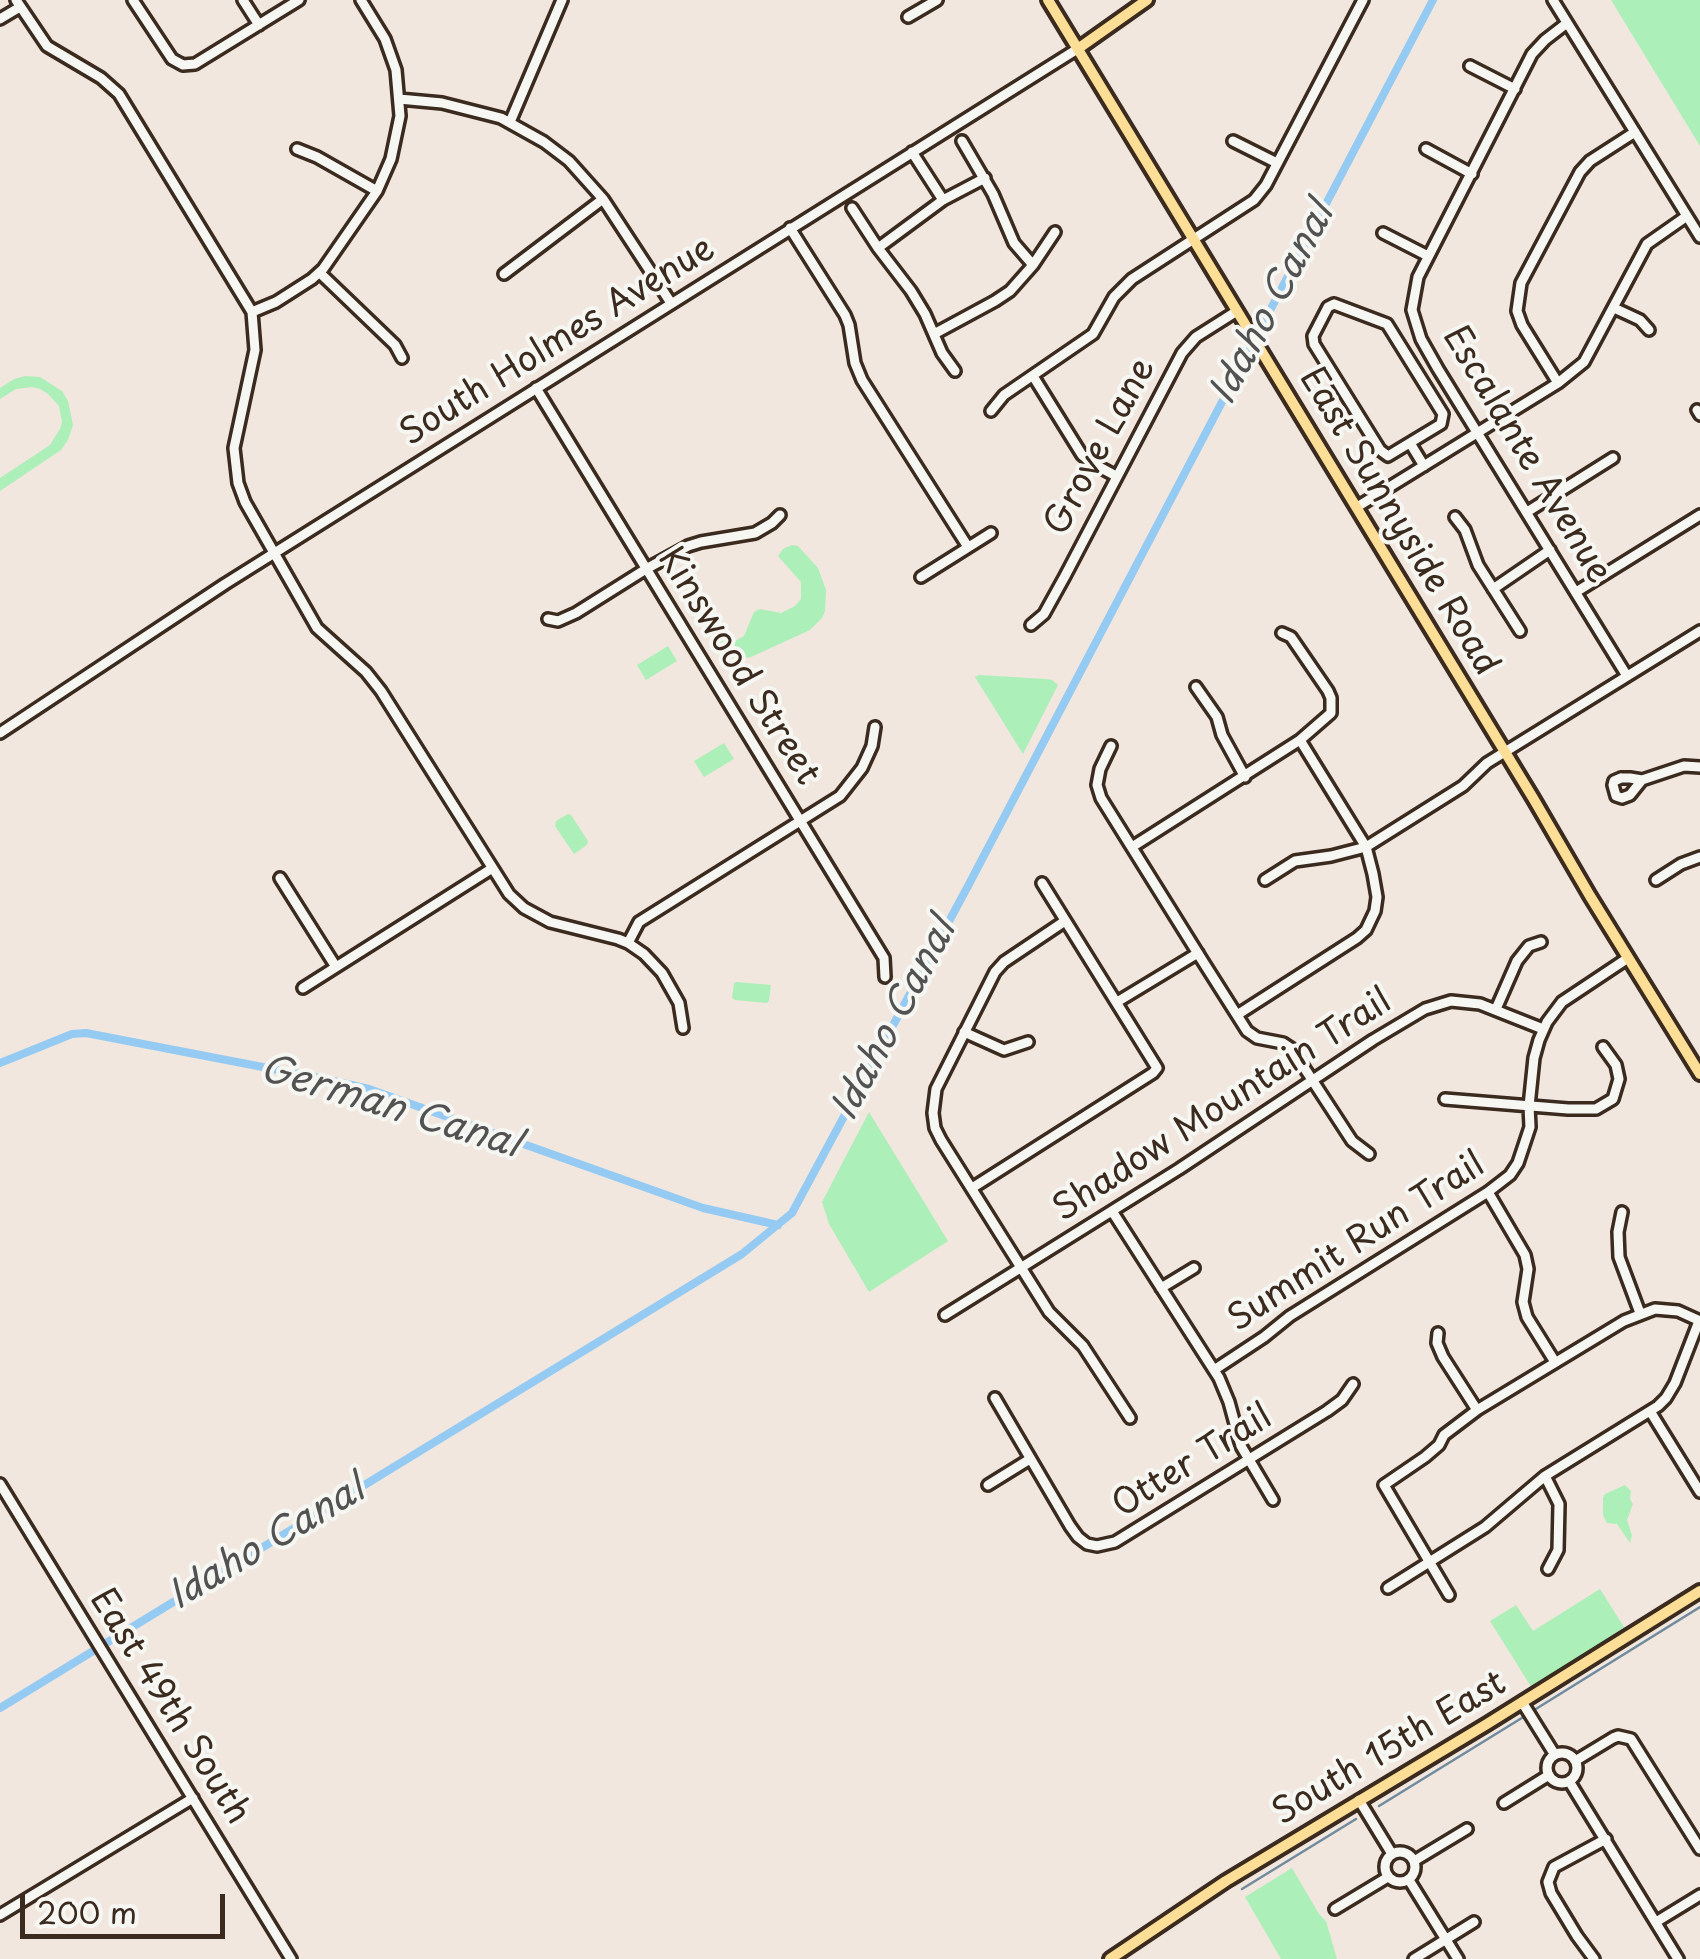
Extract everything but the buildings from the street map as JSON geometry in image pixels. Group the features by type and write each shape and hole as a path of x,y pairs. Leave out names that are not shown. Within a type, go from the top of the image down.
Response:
{"main road":[{"name":"East Sunnyside Road","path":"1048,0 1700,1074"},
{"name":"South Holmes Avenue","path":"1078,48 1146,0"},
{"name":"South 15th East","path":"1110,1959 1226,1881 1359,1800 1527,1710 1700,1591"}],"street":[{"path":"133,0 172,59 183,65 196,64 299,0"},
{"path":"243,0 259,25"},
{"path":"252,312 276,302 320,273 377,191 391,159 399,99 392,54 361,0"},
{"path":"510,122 562,0"},
{"path":"908,17 937,0"},
{"path":"991,411 1004,395 1093,334 1114,297 1132,279 1254,200 1266,186 1362,0"},
{"path":"1553,0 1700,236"},
{"path":"0,19 18,3 47,46 101,78 119,94 252,312 255,350 236,433 234,466 245,502 317,628 366,672 380,691 509,894 550,922 628,943 653,962 679,1003 683,1028"},
{"name":"Escalante Avenue","path":"1568,23 1532,54 1428,256 1415,284 1412,310 1416,328 1438,369 1628,676"},
{"name":"South Holmes Avenue","path":"0,734 274,553 1078,48"},
{"path":"1470,66 1514,89"},
{"path":"399,99 475,110 510,122 544,142 569,161 604,199 671,303"},
{"path":"1558,383 1522,325 1517,311 1522,283 1580,172 1590,161 1635,132"},
{"path":"962,141 985,178 1014,243 1033,265"},
{"path":"1233,141 1277,163"},
{"path":"297,149 377,191"},
{"path":"1426,149 1472,174"},
{"path":"912,152 943,200"},
{"path":"878,248 943,200 985,178"},
{"path":"504,274 604,199"},
{"path":"852,208 911,291 955,371"},
{"path":"1357,507 1558,383 1584,362 1647,244 1687,216"},
{"path":"790,228 845,315 862,380 968,547"},
{"path":"934,334 1010,291 1055,232"},
{"path":"1383,232 1428,256"},
{"path":"320,273 395,344 402,358"},
{"path":"1338,305 1387,324 1443,414 1441,424 1410,443 1388,456 1380,450 1314,344 1313,336 1331,306 1338,305"},
{"path":"1614,308 1640,320 1649,330"},
{"name":"Grove Lane","path":"1031,625 1044,614 1182,352 1196,338 1238,311"},
{"path":"1033,376 1082,455 1116,476"},
{"name":"Kinswood Street","path":"536,388 884,958 886,978"},
{"path":"1410,443 1424,466"},
{"path":"1528,512 1613,458"},
{"path":"548,619 558,621 576,613 688,546 755,533 780,515"},
{"path":"1576,592 1700,515"},
{"path":"1455,517 1478,566 1520,630"},
{"path":"921,577 991,533"},
{"path":"1493,588 1550,550"},
{"path":"1265,880 1304,858 1366,847 1463,786 1487,763 1700,631"},
{"path":"1132,847 1300,740 1331,713 1331,698 1291,638 1282,633"},
{"path":"1196,687 1217,717 1222,735 1245,777"},
{"path":"628,943 639,922 840,796 862,768 876,727"},
{"path":"1237,1015 1366,930 1375,912 1377,897 1366,847 1300,740"},
{"path":"1111,746 1100,769 1098,790 1237,1015 1258,1038 1289,1046 1352,1141 1369,1154"},
{"path":"1642,780 1684,766 1700,768"},
{"path":"1656,880 1700,857"},
{"path":"303,988 491,869"},
{"path":"280,878 336,967"},
{"path":"972,1188 1157,1068 1042,884"},
{"path":"1065,921 1004,962 996,972 936,1088 933,1113 941,1140 1050,1312 1083,1346 1130,1418"},
{"path":"1496,1009 1521,955 1529,946 1541,942"},
{"path":"1117,1002 1198,953"},
{"name":"Summit Run Trail","path":"1214,1370 1290,1316 1510,1175 1530,1127 1534,1058 1543,1029 1562,1002 1628,958"},
{"name":"Shadow Mountain Trail","path":"945,1315 1410,1017 1442,1002 1460,1001 1496,1009 1543,1029"},
{"path":"964,1032 1004,1050 1028,1042"},
{"path":"1445,1098 1596,1109 1616,1094 1619,1079 1616,1066 1603,1047"},
{"path":"1488,1192 1525,1255 1528,1269 1523,1302 1527,1317 1555,1362"},
{"path":"1112,1211 1214,1370 1248,1459 1273,1500"},
{"path":"1622,1212 1619,1256 1640,1313"},
{"path":"1161,1288 1194,1268"},
{"path":"1388,1588 1430,1562 1485,1528 1545,1476 1666,1398 1699,1321 1678,1311 1655,1309 1640,1313 1478,1410 1444,1435 1426,1457 1384,1485 1430,1562 1449,1595"},
{"path":"1438,1333 1437,1343 1444,1357 1478,1410"},
{"name":"Otter Trail","path":"1030,1459 1078,1537 1098,1546 1114,1542 1342,1400 1353,1384"},
{"path":"988,1485 1030,1459 995,1398"},
{"path":"1650,1411 1700,1492"},
{"path":"1545,1476 1559,1504 1558,1550 1548,1569"},
{"name":"East 49th South","path":"0,1484 291,1959"},
{"path":"1527,1710 1555,1755"},
{"path":"1574,1761 1618,1736 1631,1739 1700,1849"},
{"path":"1570,1781 1556,1782 1547,1766 1555,1755 1564,1754 1574,1761"},
{"path":"1570,1781 1575,1774 1574,1761"},
{"path":"1504,1803 1549,1775"},
{"path":"1570,1781 1678,1959"},
{"path":"0,1916 193,1798"},
{"path":"1359,1800 1392,1854"},
{"path":"1414,1861 1467,1829"},
{"path":"1594,1959 1548,1882 1554,1868 1606,1838"},
{"path":"1402,1852 1411,1856 1415,1871 1409,1880 1396,1882 1388,1877 1386,1862 1392,1854 1402,1852"},
{"path":"1334,1910 1388,1877"},
{"path":"1409,1880 1458,1959"},
{"path":"1656,1922 1700,1895"},
{"path":"1414,1958 1474,1922"}],"green space":[{"path":"1611,0 1700,0 1700,146"},
{"path":"25,376 40,377 62,391 73,425 61,450 0,491 0,478 50,445 62,422 59,406 40,389 16,389 0,399 0,388"},
{"path":"792,545 798,546 818,568 826,590 822,618 810,630 751,657 729,657 712,641 704,622 711,621 725,637 735,641 744,636 754,612 760,609 781,613 795,606 801,599 801,582 778,556"},
{"path":"668,646 677,661 646,680 637,665"},
{"path":"975,677 1046,679 1058,685 1023,754"},
{"path":"724,743 734,759 704,777 694,761"},
{"path":"568,814 588,841 574,854 555,826"},
{"path":"737,982 771,985 769,1001 735,1000 732,998"},
{"path":"869,1112 948,1241 869,1292 829,1224 822,1202"},
{"path":"1625,1485 1631,1491 1633,1504 1627,1520 1632,1535 1630,1543 1617,1524 1607,1523 1603,1515 1605,1494"},
{"path":"1600,1589 1629,1635 1535,1693 1490,1621 1516,1605 1533,1631"},
{"path":"1292,1868 1326,1921 1337,1959 1281,1959 1245,1897"}],"waterway":[{"name":"Idaho Canal","path":"0,1708 742,1254 792,1213 1433,0"},
{"name":"German Canal","path":"0,1063 72,1034 86,1033 325,1079 369,1089 703,1208 778,1225"},
{"path":"1531,1712 1700,1607"},
{"path":"1379,1806 1525,1716"},
{"path":"1242,1889 1356,1819"}]}
